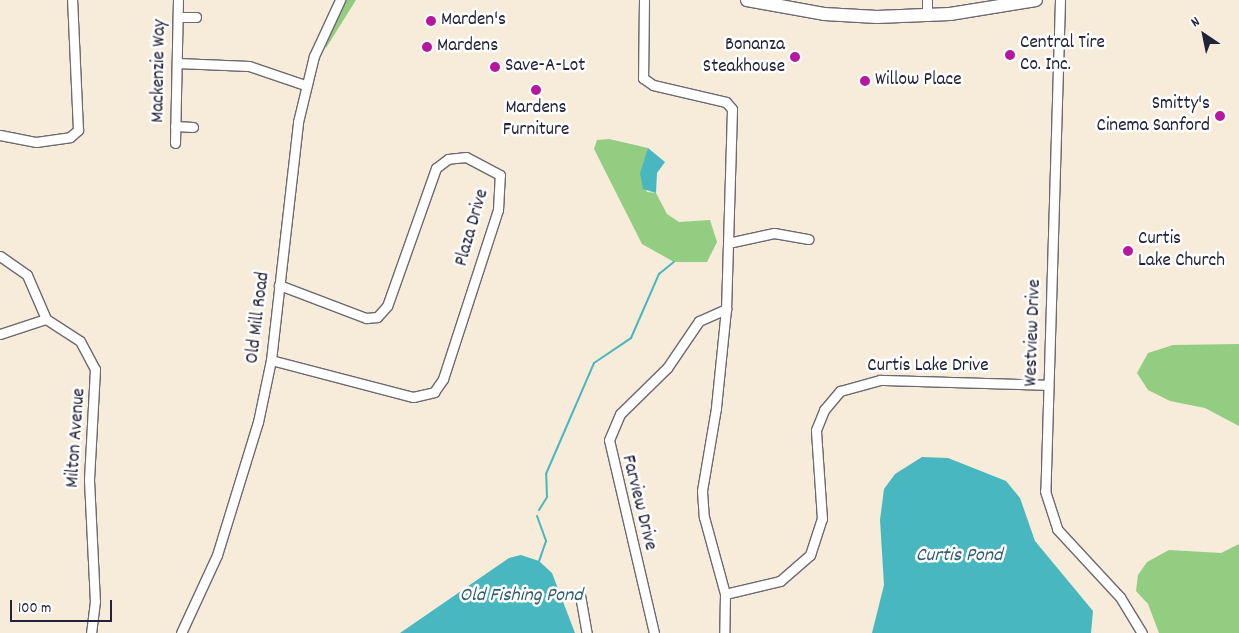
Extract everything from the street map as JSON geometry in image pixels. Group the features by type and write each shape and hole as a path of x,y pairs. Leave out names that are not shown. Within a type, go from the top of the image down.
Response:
{"highway":[{"path":"747,0 824,14 926,16 1036,0"}],"street":[{"path":"0,136 25,142 76,134 72,0"},
{"name":"Mackenzie Way","path":"175,143 178,0"},
{"name":"Old Mill Road","path":"181,633 232,510 271,360 305,85 340,0"},
{"path":"644,0 643,78 653,85 726,102 732,109 726,309 716,408 702,490 704,516 725,594 724,633"},
{"path":"926,16 927,0"},
{"name":"Westview Drive","path":"1060,0 1045,491 1051,518 1068,543 1120,597 1142,633"},
{"path":"178,17 196,17"},
{"path":"177,63 249,66 305,85"},
{"path":"175,126 193,127"},
{"name":"Plaza Drive","path":"271,360 413,397 434,392 442,379 498,210 500,175 466,157 448,159 436,168 387,306 378,317 366,318 279,285"},
{"path":"728,243 774,233 808,239"},
{"path":"0,256 27,275 46,319 0,334"},
{"name":"Farview Drive","path":"654,633 609,457 611,432 620,414 667,368 699,321 726,309"},
{"name":"Milton Avenue","path":"46,319 80,341 97,376 89,480 95,607 91,633"},
{"name":"Curtis Lake Drive","path":"725,594 780,582 797,570 814,548 822,519 816,430 824,410 840,391 880,380 1048,385"},
{"path":"580,595 587,633"}],"green space":[{"path":"345,0 356,0 326,48 324,42"},
{"path":"609,139 648,148 642,181 647,192 656,193 667,214 679,222 710,220 717,242 707,262 674,262 642,244 594,149 597,140"},
{"path":"1239,344 1239,426 1205,408 1170,401 1148,390 1137,373 1148,353 1173,345"},
{"path":"1239,544 1239,633 1159,633 1148,604 1136,591 1138,575 1147,562 1169,550 1221,553"}],"water":[{"path":"648,148 665,162 657,173 656,193 643,189 640,173"},
{"name":"Curtis Pond","path":"922,457 948,458 1006,481 1020,498 1035,541 1093,611 1091,633 872,633 884,585 880,520 884,489 895,474"},
{"name":"Old Fishing Pond","path":"521,555 539,561 552,573 575,633 400,633 509,558"}],"waterway":[{"path":"539,510 547,497 546,474 594,363 631,338 659,274 674,262"},
{"path":"537,516 546,541 539,561"}],"place":[{"name":"Marden's","path":"431,21"},
{"name":"Mardens","path":"427,47"},
{"name":"Central Tire Co. Inc.","path":"1010,55"},
{"name":"Bonanza Steakhouse","path":"795,57"},
{"name":"Save-A-Lot","path":"495,67"},
{"name":"Willow Place","path":"865,81"},
{"name":"Mardens Furniture","path":"536,90"},
{"name":"Smitty's Cinema Sanford","path":"1220,116"},
{"name":"Curtis Lake Church","path":"1128,251"}]}
